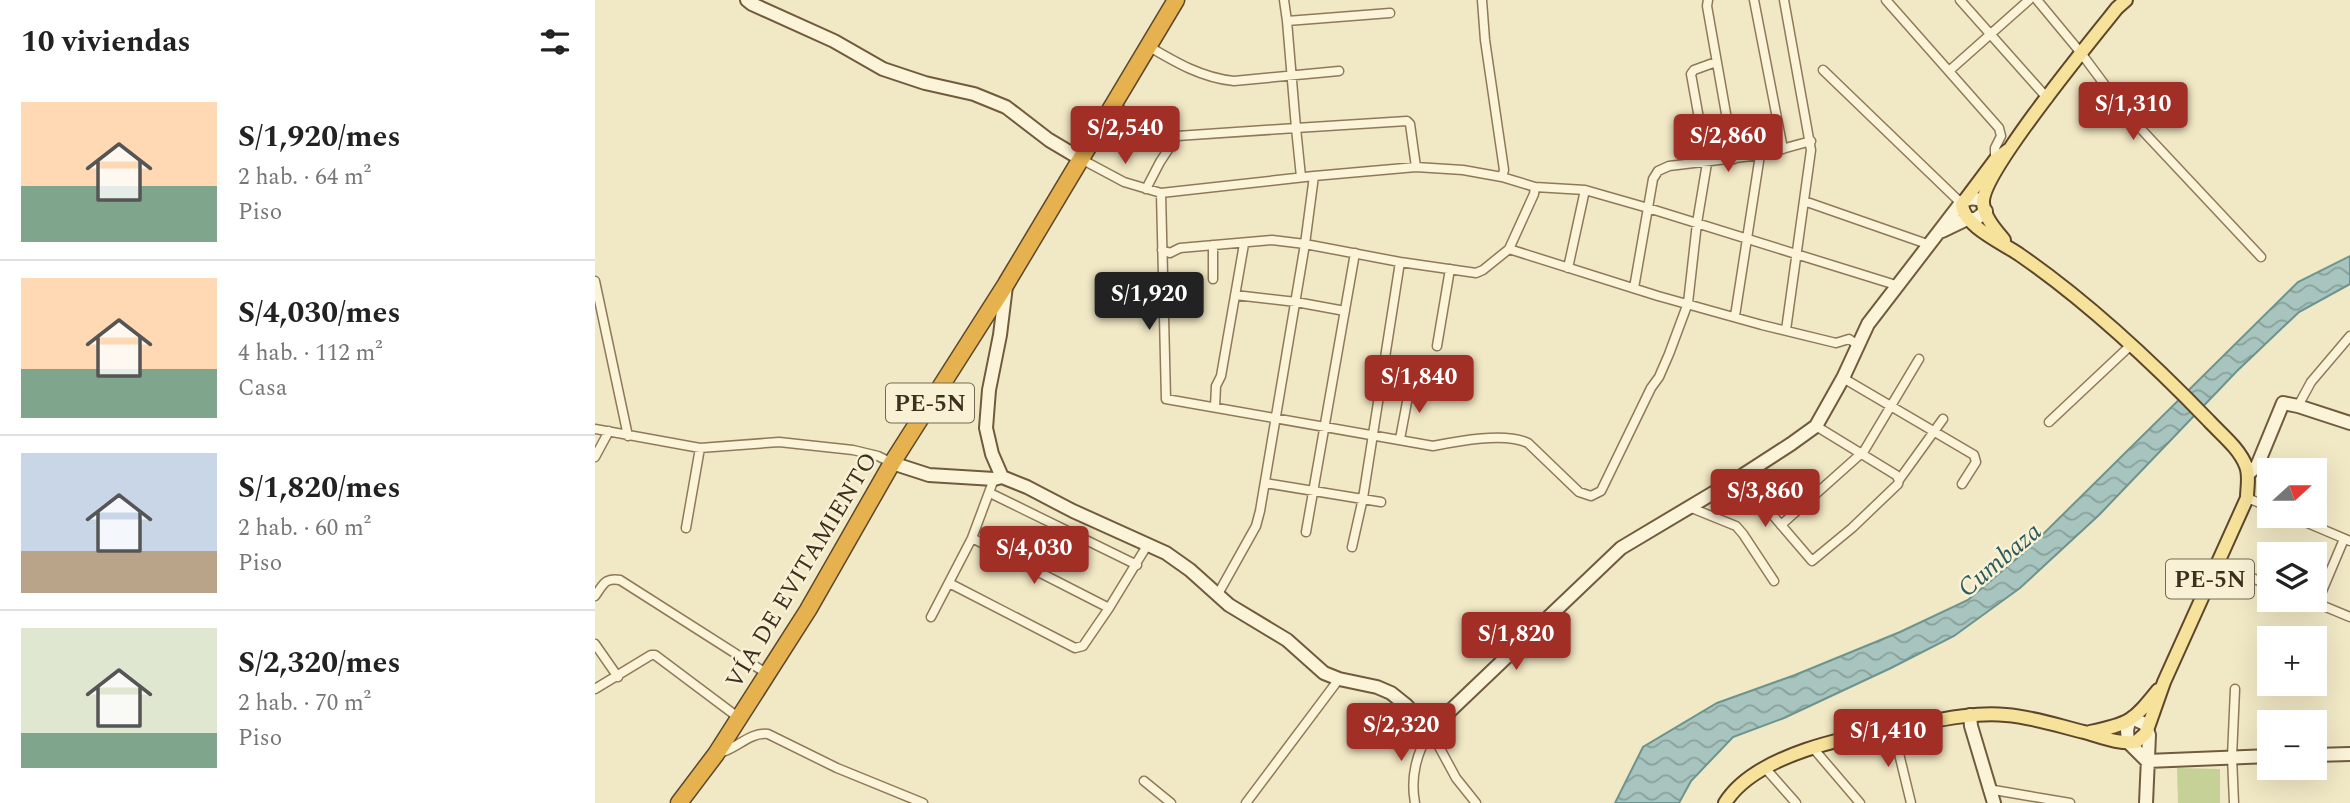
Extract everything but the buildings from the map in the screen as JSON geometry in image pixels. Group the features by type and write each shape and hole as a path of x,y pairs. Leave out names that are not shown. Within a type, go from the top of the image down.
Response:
{"highway":[{"name":"VÍA DE EVITAMIENTO","path":"680,803 716,754 808,610 892,463 1006,284 1176,0"}],"main road":[{"path":"1984,206 1990,180 2008,150 2081,53 2126,0"},
{"path":"1967,219 1962,209 1963,202 1994,160 2008,150"},
{"name":"PE-5N","path":"1984,206 1994,228 2011,248"},
{"name":"PE-5N","path":"1967,219 2049,276 2130,345 2222,435 2241,456 2248,474 2247,498 2164,682 2148,729"},
{"name":"PE-5N","path":"2132,720 2164,682"},
{"path":"1727,802 1745,781 1813,748 1893,729 1970,715 2007,715 2112,741 2142,739 2148,729"},
{"path":"2086,733 2132,720"}],"street":[{"path":"747,0 834,41 883,69 925,83 974,94 1006,107 1049,141 1124,182 1146,189 1161,192 1416,167 1463,170 1502,177 1535,187 1585,190 1899,286"},
{"path":"1284,0 1301,177"},
{"path":"1482,0 1485,40 1504,170 1502,177"},
{"path":"1708,0 1716,62 1734,159"},
{"path":"1754,0 1783,149"},
{"path":"1784,0 1811,141 1786,330"},
{"path":"1886,0 2001,132 1994,148 1994,160"},
{"path":"1893,7 1901,0"},
{"path":"1960,0 2047,99"},
{"path":"1949,71 2029,0"},
{"path":"2037,0 2125,111 2261,257"},
{"path":"1287,21 1390,13"},
{"path":"1148,46 1181,65 1221,80 1339,71"},
{"path":"1161,192 1165,396 1169,401 1276,417 1433,446 1476,440 1519,439 1528,443 1579,492 1591,496 1601,491 1651,388 1659,377 1688,303 1707,163 1691,74 1716,62"},
{"path":"1823,70 1963,202"},
{"path":"1113,106 1177,136 1407,121 1410,124 1416,167"},
{"path":"1146,189 1177,136"},
{"path":"1635,288 1653,179 1658,171 1669,166 1760,155 1811,141"},
{"path":"1735,316 1760,155"},
{"path":"1218,594 1256,526 1296,302 1314,176"},
{"path":"1162,250 1170,253 1180,248 1272,240 1450,270 1479,272 1509,249 1535,187"},
{"path":"1569,268 1585,190"},
{"path":"1415,803 1413,773 1430,730 1621,548 1741,477 1815,426 1843,378 1868,324 1963,202 1976,198 1984,206 1976,219 1967,219 1939,233"},
{"path":"1804,201 1930,245"},
{"path":"1215,407 1216,386 1221,376 1244,244"},
{"path":"1213,245 1213,279"},
{"path":"1509,249 1786,330 1836,343 1849,339 1857,347"},
{"path":"1306,532 1355,253"},
{"path":"1352,547 1374,434 1400,262"},
{"path":"1437,346 1450,270"},
{"path":"595,281 628,436"},
{"path":"931,617 972,538 998,478 986,428 989,390 1000,335 1006,284"},
{"path":"1235,295 1296,302 1345,312"},
{"path":"2292,404 2350,336"},
{"path":"2049,422 2130,345"},
{"path":"1781,525 1864,451 1919,359"},
{"path":"1843,378 1934,434 1974,455 1976,462 1962,484"},
{"path":"1400,439 1410,386"},
{"path":"2248,474 2257,466 2266,449 2281,406 2292,404 2350,423"},
{"path":"1741,477 1812,561 1898,484 1943,419"},
{"path":"1815,426 1896,475 1899,480"},
{"path":"595,429 700,448 779,442 853,450 878,456 929,475 998,478 1148,544 1190,570 1229,605 1287,640 1318,668 1339,679 1377,687 1391,693 1422,719 1456,778 1476,803"},
{"path":"595,457 609,432"},
{"path":"686,528 700,448"},
{"path":"2241,456 2266,449"},
{"path":"1265,483 1381,502"},
{"path":"990,493 1137,565"},
{"path":"2247,498 2257,502"},
{"path":"1689,507 1736,526 1774,581"},
{"path":"2319,528 2347,540 2327,576"},
{"path":"972,538 1109,608"},
{"path":"949,583 1075,648 1083,646 1148,544"},
{"path":"2216,564 2257,580"},
{"path":"595,596 606,580 620,580 766,673"},
{"path":"2327,608 2350,618"},
{"path":"595,645 618,677"},
{"path":"595,689 651,655 658,656 739,718"},
{"path":"1246,803 1339,679"},
{"path":"2234,803 2232,757 2235,689"},
{"path":"1970,715 1988,789 1994,803"},
{"path":"2146,803 2147,761 2148,729 2132,720 2126,730 2128,742 2147,761 2257,756"},
{"path":"1893,729 1911,803"},
{"path":"716,754 728,751 757,734 768,734 837,768 923,803"},
{"path":"1813,748 1860,803"},
{"path":"2327,755 2350,754"},
{"path":"1766,769 1796,803"},
{"path":"1144,781 1171,803"},
{"path":"1988,789 2070,803"}],"green space":[{"path":"2177,768 2220,769 2220,803 2178,803"}],"water":[{"path":"2350,256 2350,284 2299,312 2237,371 2099,515 2020,588 1954,636 1784,718 1733,737 1691,781 1679,803 1615,803 1643,747 1717,703 1795,675 1900,632 1968,600 2029,548 2298,282"}],"water label":[{"name":"Cumbaza","path":"1999,559"}]}
